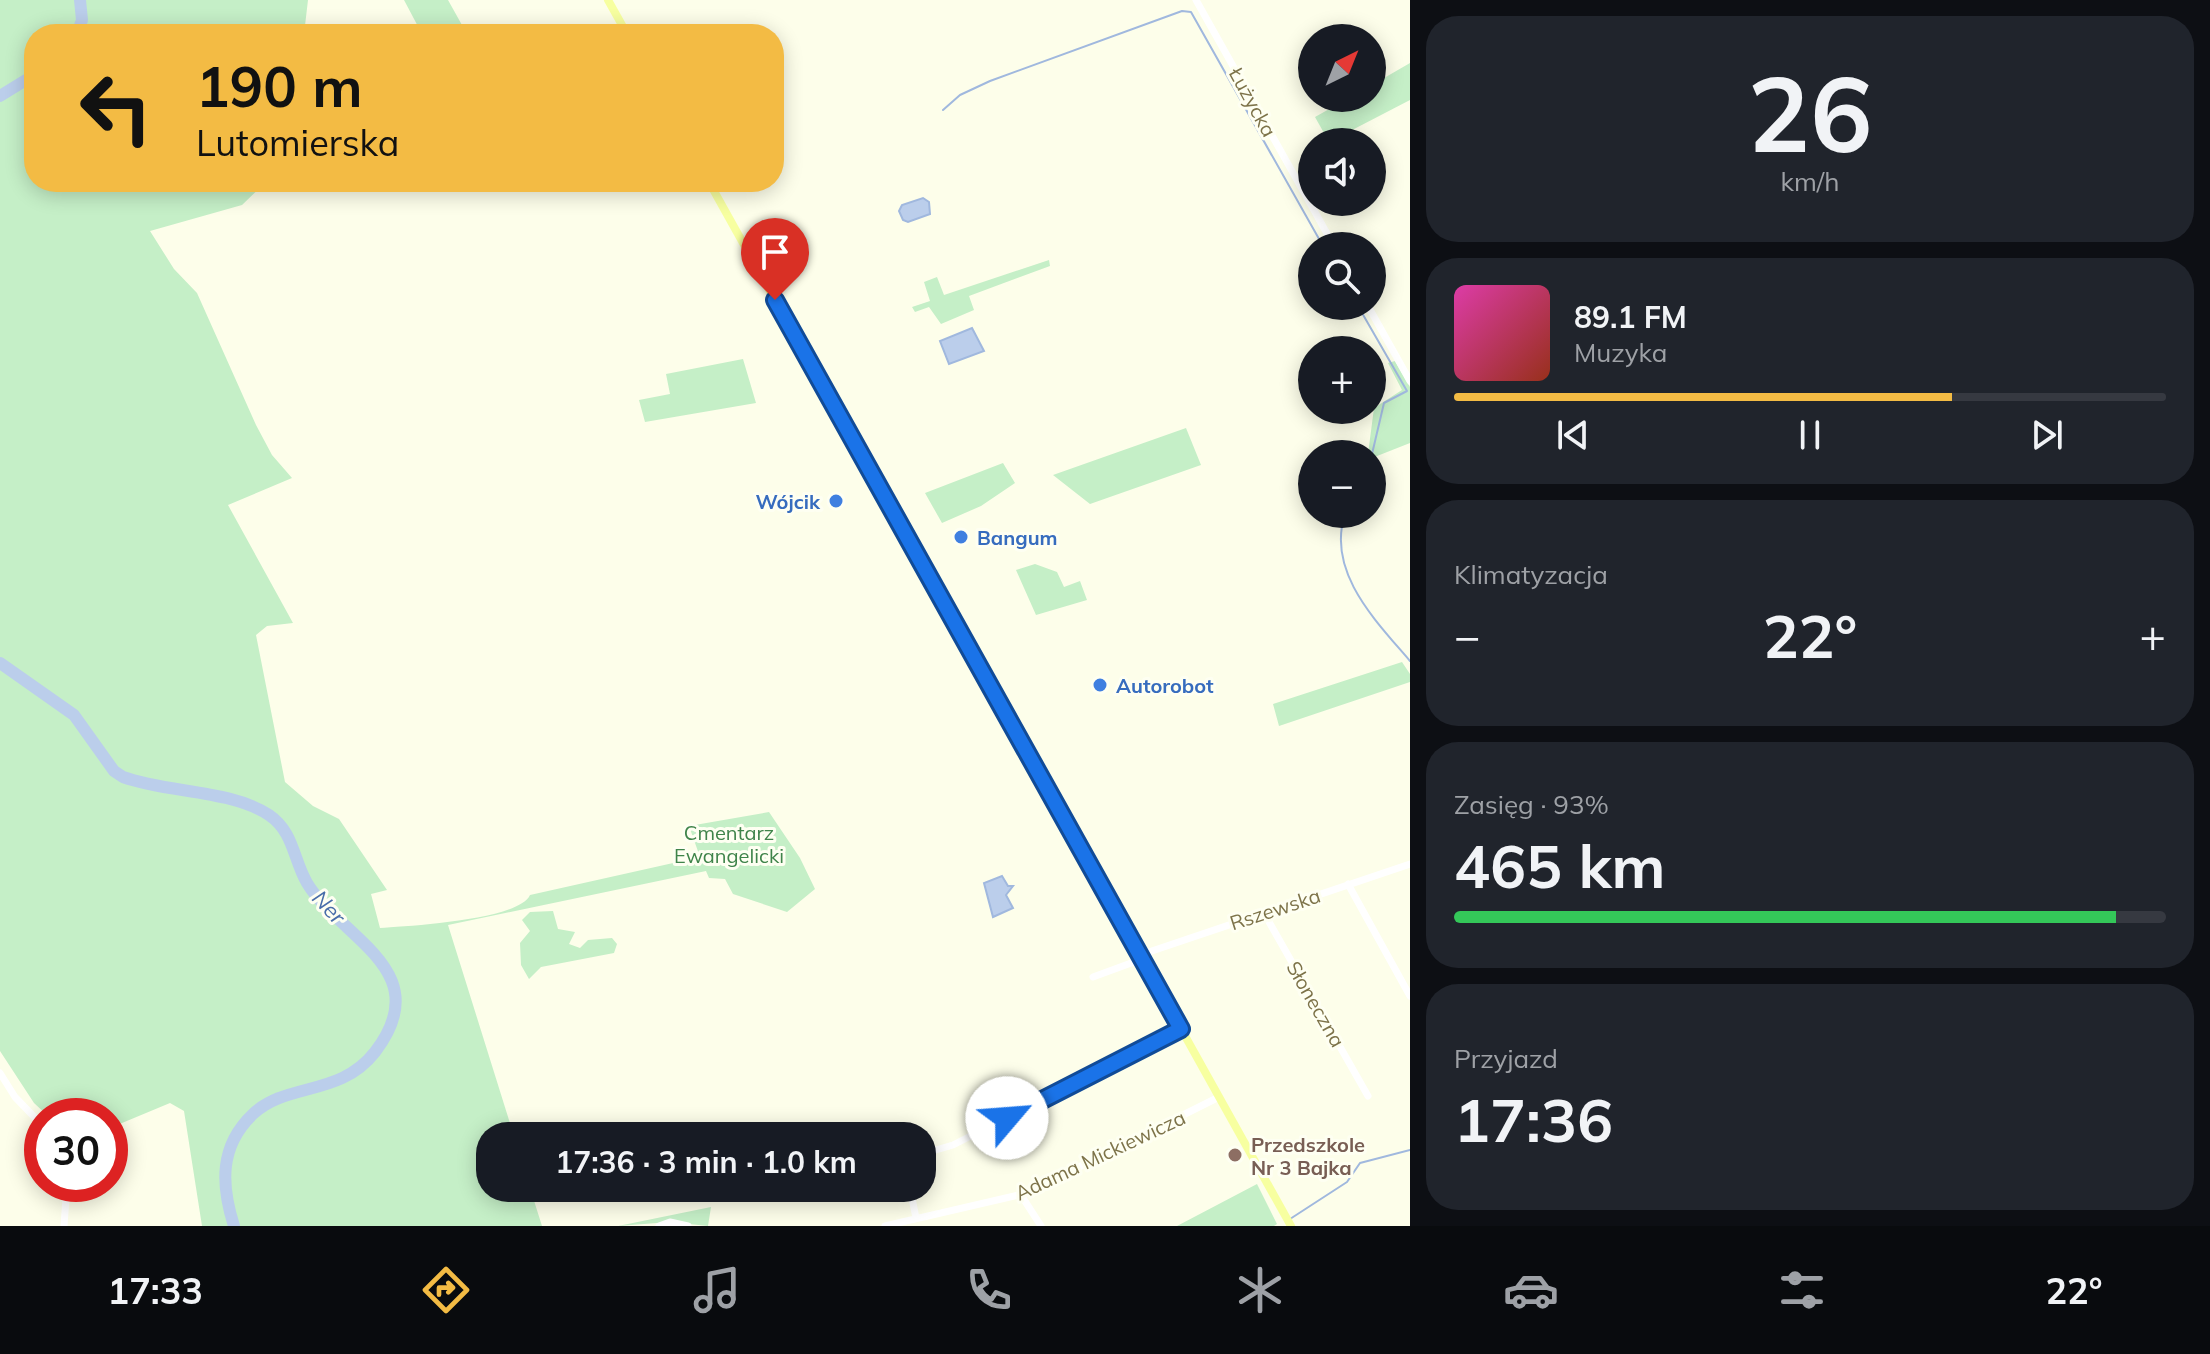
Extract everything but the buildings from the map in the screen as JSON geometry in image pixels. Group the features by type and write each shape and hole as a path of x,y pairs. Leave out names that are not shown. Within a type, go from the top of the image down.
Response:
{"main road":[{"path":"608,0 621,24"},
{"path":"715,192 1291,1226"}],"street":[{"name":"Łużycka","path":"1196,0 1326,232"},
{"path":"1376,320 1410,381"},
{"name":"Rszewska","path":"1093,977 1264,913 1410,864"},
{"path":"1348,884 1409,991"},
{"name":"Słoneczna","path":"1264,913 1368,1096"},
{"path":"936,1150 953,1145 1181,1029"},
{"path":"0,1073 24,1106"},
{"name":"Adama Mickiewicza","path":"885,1226 1021,1195 1219,1097"},
{"path":"1021,1195 1041,1226"},
{"path":"64,1226 66,1202"},
{"path":"913,1202 916,1218"},
{"path":"659,1226 670,1222 688,1226"}],"green space":[{"name":"Cmentarz Ewangelicki","path":"0,0 308,0 305,24 24,24 24,192 256,192 242,205 150,231 174,269 197,293 256,425 272,455 292,478 228,505 293,623 267,626 256,635 285,782 313,806 339,819 387,890 371,894 380,928 485,916 522,904 530,895 700,857 689,826 769,812 800,858 815,889 787,912 733,894 725,879 709,878 706,871 448,925 510,1122 476,1122 476,1202 534,1202 542,1226 202,1226 184,1111 170,1103 128,1120 128,1098 31,1098 0,1051"},
{"path":"404,0 448,0 461,24 417,24"},
{"path":"1410,63 1410,100 1356,128 1321,128 1315,117 1324,112 1386,112 1386,77"},
{"path":"1049,260 1050,266 969,296 974,310 941,324 929,307 915,312 912,307 930,301 924,282 937,277 944,295"},
{"path":"743,359 756,403 645,422 639,400 670,394 666,374"},
{"path":"1395,361 1410,387 1410,443 1386,452 1386,440 1370,440 1372,424 1386,424 1386,400 1402,390 1388,363"},
{"path":"1186,428 1201,465 1090,504 1053,475"},
{"path":"1003,463 1015,483 981,506 942,523 925,493"},
{"path":"1035,564 1057,572 1064,587 1080,581 1087,600 1036,615 1016,570"},
{"path":"1402,662 1410,674 1410,682 1279,726 1273,704"},
{"path":"553,911 558,929 575,932 569,944 580,948 588,940 612,938 617,944 614,953 541,967 529,979 521,965 520,943 530,931 522,920 530,912"},
{"path":"1257,1184 1277,1224 1274,1226 1177,1226"},
{"path":"711,1207 708,1226 670,1222 618,1226"}],"water":[{"path":"923,198 929,202 930,214 908,222 903,220 899,211 902,205"},
{"path":"972,328 984,351 949,364 940,341"},
{"path":"1002,876 1008,886 1013,886 1006,895 1013,908 993,917 984,883"}],"waterway":[{"name":"Ner","path":"80,0 81,24"},
{"path":"943,110 960,95 990,81 1182,11 1191,12 1315,232"},
{"name":"Ner","path":"0,96 24,81"},
{"path":"1366,320 1407,391 1384,403 1375,440"},
{"path":"1342,528 1342,556 1348,575 1369,612 1410,661"},
{"name":"Ner","path":"0,663 74,715 114,771 123,777 218,796 269,815 284,829 307,883 322,903 377,958 390,977 396,999 392,1023 375,1052 346,1076 267,1104 242,1126 234,1139 226,1167 227,1196 234,1226"},
{"path":"1290,1219 1347,1182 1360,1163 1410,1150"}],"place":[{"name":"Wójcik","path":"836,501"},
{"name":"Bangum","path":"961,537"},
{"name":"Autorobot","path":"1100,685"},
{"name":"Przedszkole Nr 3 Bajka","path":"1235,1155"}],"route":[{"path":"775,300 1181,1029 1007,1118"}]}
